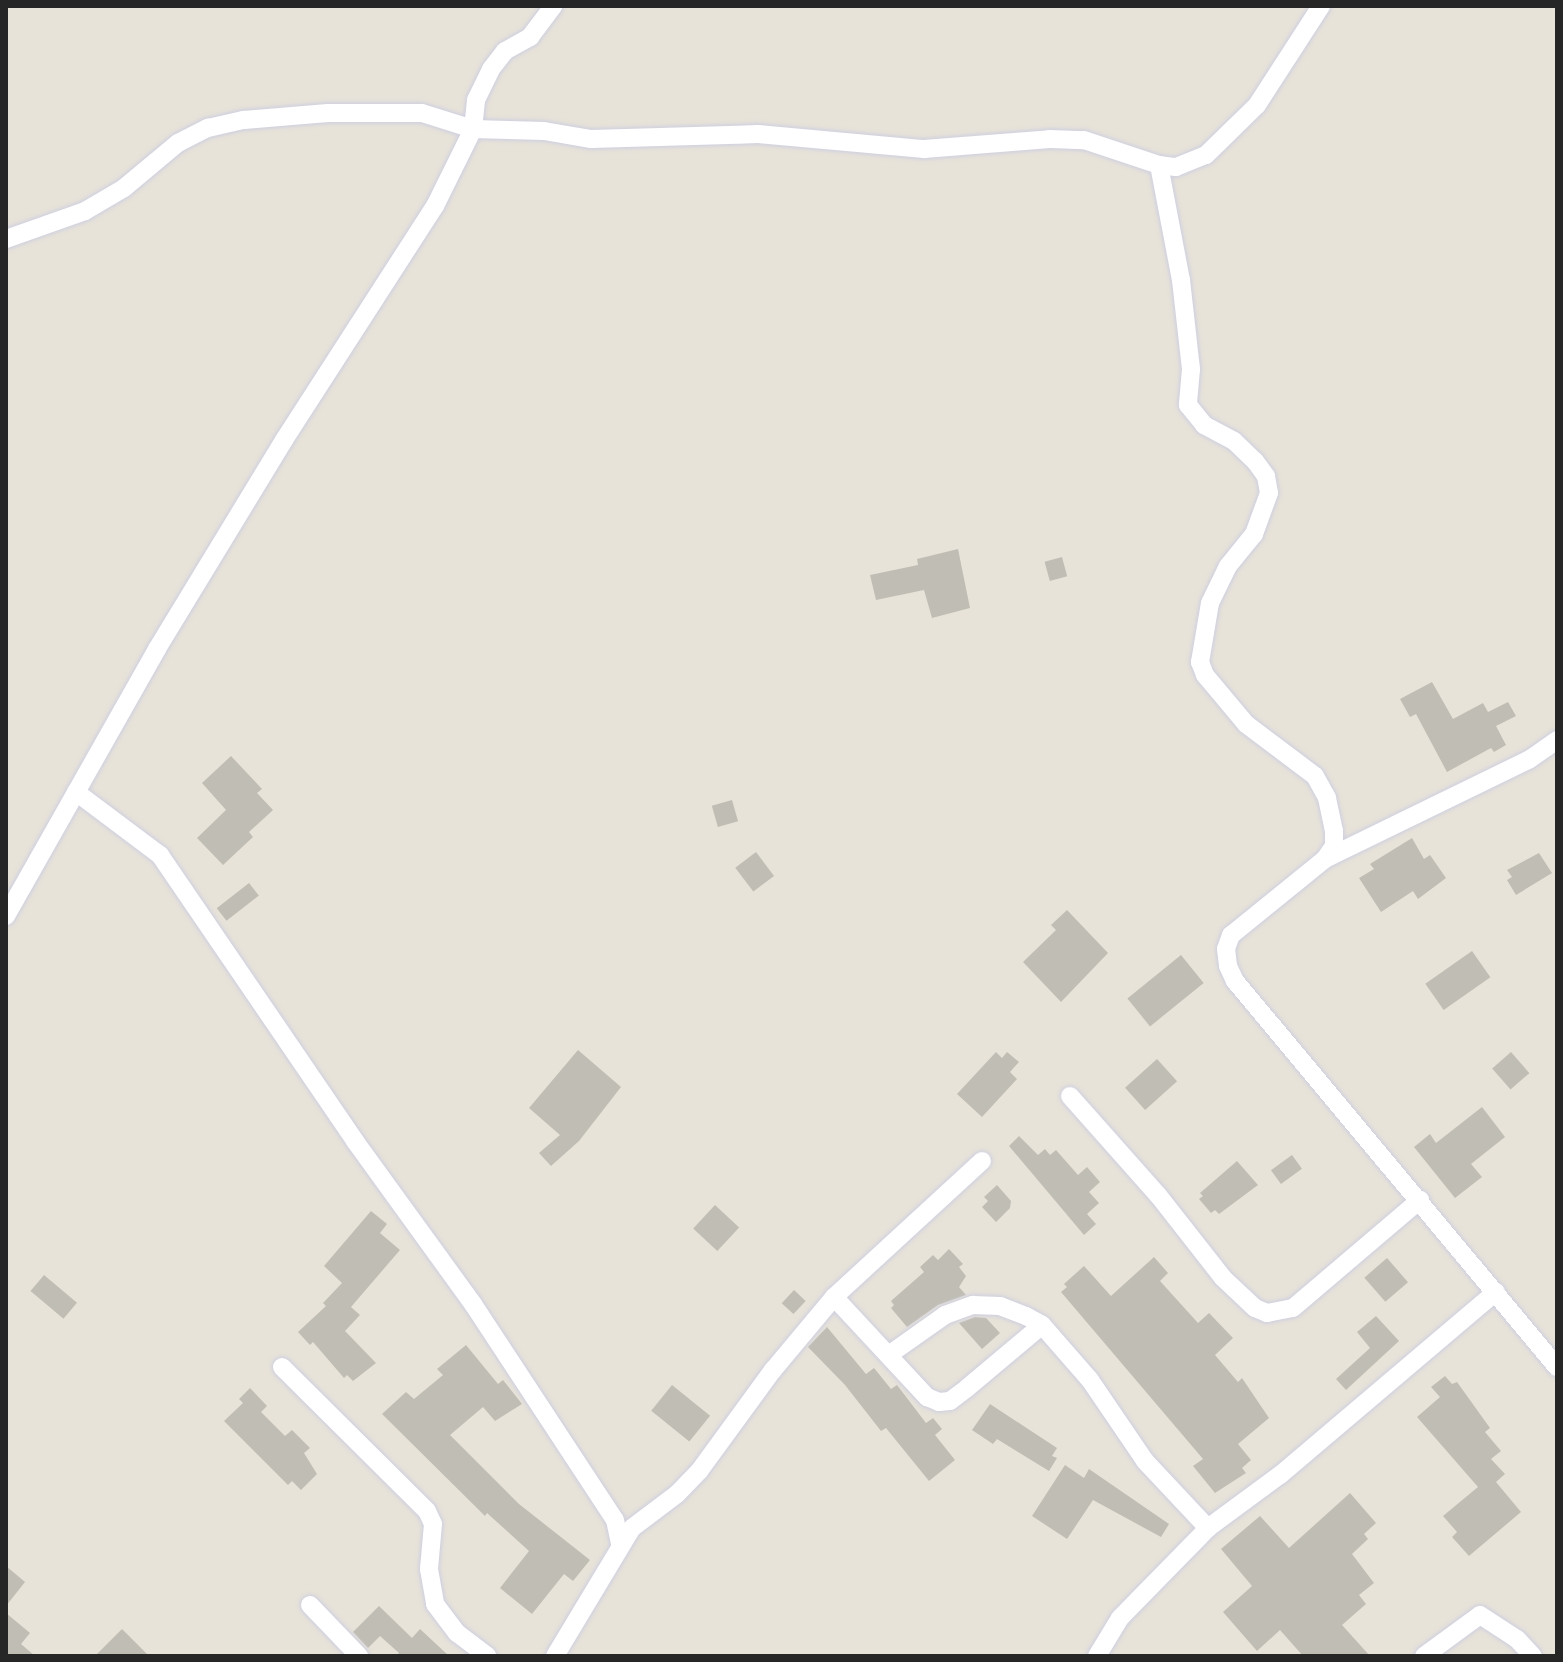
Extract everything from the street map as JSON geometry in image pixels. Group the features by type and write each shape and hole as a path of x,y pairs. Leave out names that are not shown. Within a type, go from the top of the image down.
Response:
{"street":[{"path":"6,916 157,649 284,440 435,206 473,129 476,100 491,69 505,51 530,37 553,6"},
{"path":"6,239 85,211 124,188 178,143 208,128 244,120 328,113 422,113 473,129 544,131 591,139 758,134 924,149 1050,139 1084,140 1159,165 1176,167 1192,163 1228,137 1257,105 1321,6"},
{"path":"1159,165 1181,280 1191,369 1188,405 1204,425 1234,441 1255,461 1266,476 1269,493 1254,534 1228,566 1210,603 1200,662 1205,675 1246,724 1315,776 1327,798 1334,831 1334,846 1325,859"},
{"path":"1557,740 1530,759 1325,859 1231,935 1226,949 1228,966 1235,981 1557,1367"},
{"path":"76,792 160,855 355,1141 473,1304 615,1520 620,1543"},
{"path":"1070,1096 1158,1195 1223,1278 1255,1308 1267,1313 1293,1308 1420,1200"},
{"path":"555,1656 620,1543 632,1528 677,1494 700,1470 773,1370 834,1297 982,1161"},
{"path":"1097,1656 1120,1618 1208,1528 1280,1475 1496,1292"},
{"path":"834,1297 927,1397 939,1402 950,1401 1017,1349 1042,1325"},
{"path":"890,1354 945,1315 973,1305 1000,1306 1042,1325 1090,1380 1145,1461 1208,1528"},
{"path":"282,1367 427,1511 433,1524 429,1569 435,1604 457,1633 487,1656"},
{"path":"310,1605 359,1656"},
{"path":"1424,1656 1480,1615 1517,1639 1533,1656"}],"building":[{"path":"958,549 970,608 932,618 924,590 876,600 870,575 918,565 917,559"},
{"path":"1062,557 1067,576 1050,581 1045,562"},
{"path":"1432,682 1453,719 1483,703 1488,712 1508,702 1516,716 1496,726 1506,745 1494,752 1491,748 1447,772 1416,714 1410,717 1400,699"},
{"path":"231,756 262,789 257,793 273,810 249,832 253,837 223,865 197,838 226,810 202,783"},
{"path":"732,800 738,821 718,827 712,806"},
{"path":"1412,838 1424,859 1430,855 1446,878 1418,899 1413,891 1381,912 1359,878 1374,869 1370,864"},
{"path":"756,852 774,876 753,892 735,868"},
{"path":"1539,853 1552,873 1516,895 1507,880 1512,877 1507,870"},
{"path":"249,883 259,896 227,921 217,908"},
{"path":"1067,910 1108,953 1061,1002 1023,962 1056,930 1051,925"},
{"path":"1472,951 1490,977 1444,1010 1425,984"},
{"path":"1181,955 1204,983 1150,1026 1127,998"},
{"path":"578,1050 621,1087 579,1141 551,1166 539,1153 560,1135 529,1108"},
{"path":"996,1052 1002,1058 1007,1052 1019,1062 1010,1072 1017,1079 982,1117 957,1094"},
{"path":"1511,1052 1529,1073 1511,1090 1492,1068"},
{"path":"1157,1059 1177,1081 1145,1110 1125,1088"},
{"path":"1482,1107 1505,1137 1471,1164 1482,1177 1455,1198 1414,1147 1430,1134 1436,1143"},
{"path":"1019,1136 1038,1155 1045,1149 1050,1155 1056,1150 1078,1175 1087,1167 1100,1182 1089,1192 1099,1203 1087,1214 1096,1224 1084,1235 1009,1146"},
{"path":"1292,1155 1302,1169 1281,1184 1271,1170"},
{"path":"1237,1161 1258,1185 1219,1214 1215,1210 1211,1213 1199,1199 1203,1196 1200,1193"},
{"path":"997,1185 1011,1201 1010,1208 996,1222 982,1207 988,1201 984,1197"},
{"path":"715,1205 739,1228 717,1251 693,1228"},
{"path":"371,1211 387,1224 380,1233 400,1250 351,1307 360,1315 345,1331 376,1363 353,1381 347,1375 344,1378 313,1342 310,1345 298,1332 326,1306 323,1303 342,1283 324,1266"},
{"path":"949,1249 963,1264 959,1267 966,1276 959,1287 966,1295 938,1305 907,1327 891,1308 894,1305 891,1301 924,1272 920,1267 933,1255 938,1260"},
{"path":"1154,1257 1168,1273 1160,1281 1198,1323 1209,1313 1233,1338 1215,1355 1238,1382 1242,1378 1269,1418 1238,1444 1251,1460 1242,1468 1246,1473 1215,1493 1193,1466 1203,1459 1061,1292 1067,1287 1064,1284 1084,1266 1111,1296"},
{"path":"1387,1258 1408,1282 1385,1302 1364,1278"},
{"path":"44,1275 77,1303 63,1319 31,1291"},
{"path":"794,1290 806,1301 793,1314 782,1303"},
{"path":"1376,1316 1399,1341 1346,1390 1336,1379 1370,1348 1357,1332"},
{"path":"975,1317 986,1318 1000,1333 982,1349 959,1323"},
{"path":"827,1327 866,1374 874,1368 891,1389 897,1385 926,1423 933,1418 942,1429 935,1435 955,1460 929,1481 886,1428 881,1431 845,1385 808,1347"},
{"path":"466,1345 498,1384 503,1380 522,1404 495,1421 483,1407 450,1435 519,1504 590,1560 573,1581 564,1574 532,1614 500,1588 529,1551 487,1513 485,1516 382,1414 406,1392 414,1399 443,1375 437,1369"},
{"path":"1445,1376 1452,1384 1457,1382 1490,1428 1485,1432 1501,1451 1491,1459 1505,1474 1496,1482 1521,1512 1469,1556 1452,1537 1457,1532 1443,1516 1478,1487 1417,1417 1440,1397 1431,1387"},
{"path":"672,1385 710,1416 689,1441 651,1411"},
{"path":"250,1388 267,1406 261,1412 285,1436 292,1430 310,1448 304,1453 317,1474 301,1490 292,1481 288,1485 224,1421 243,1403 239,1399"},
{"path":"990,1404 1057,1448 1052,1456 1057,1458 1049,1471 997,1439 993,1444 972,1430"},
{"path":"1065,1465 1084,1478 1089,1469 1169,1524 1161,1537 1093,1500 1067,1539 1032,1516"},
{"path":"1350,1493 1376,1523 1364,1534 1368,1539 1352,1554 1374,1583 1359,1595 1366,1604 1342,1625 1370,1656 1303,1656 1280,1630 1257,1651 1223,1612 1252,1586 1221,1549 1260,1516 1289,1548"},
{"path":"6,1566 25,1582 6,1606"},
{"path":"379,1606 412,1638 420,1629 449,1656 396,1656 399,1653 380,1636 368,1648 353,1632"},
{"path":"6,1613 30,1633 21,1644 35,1656 6,1656"},
{"path":"122,1629 149,1656 95,1656"}]}
